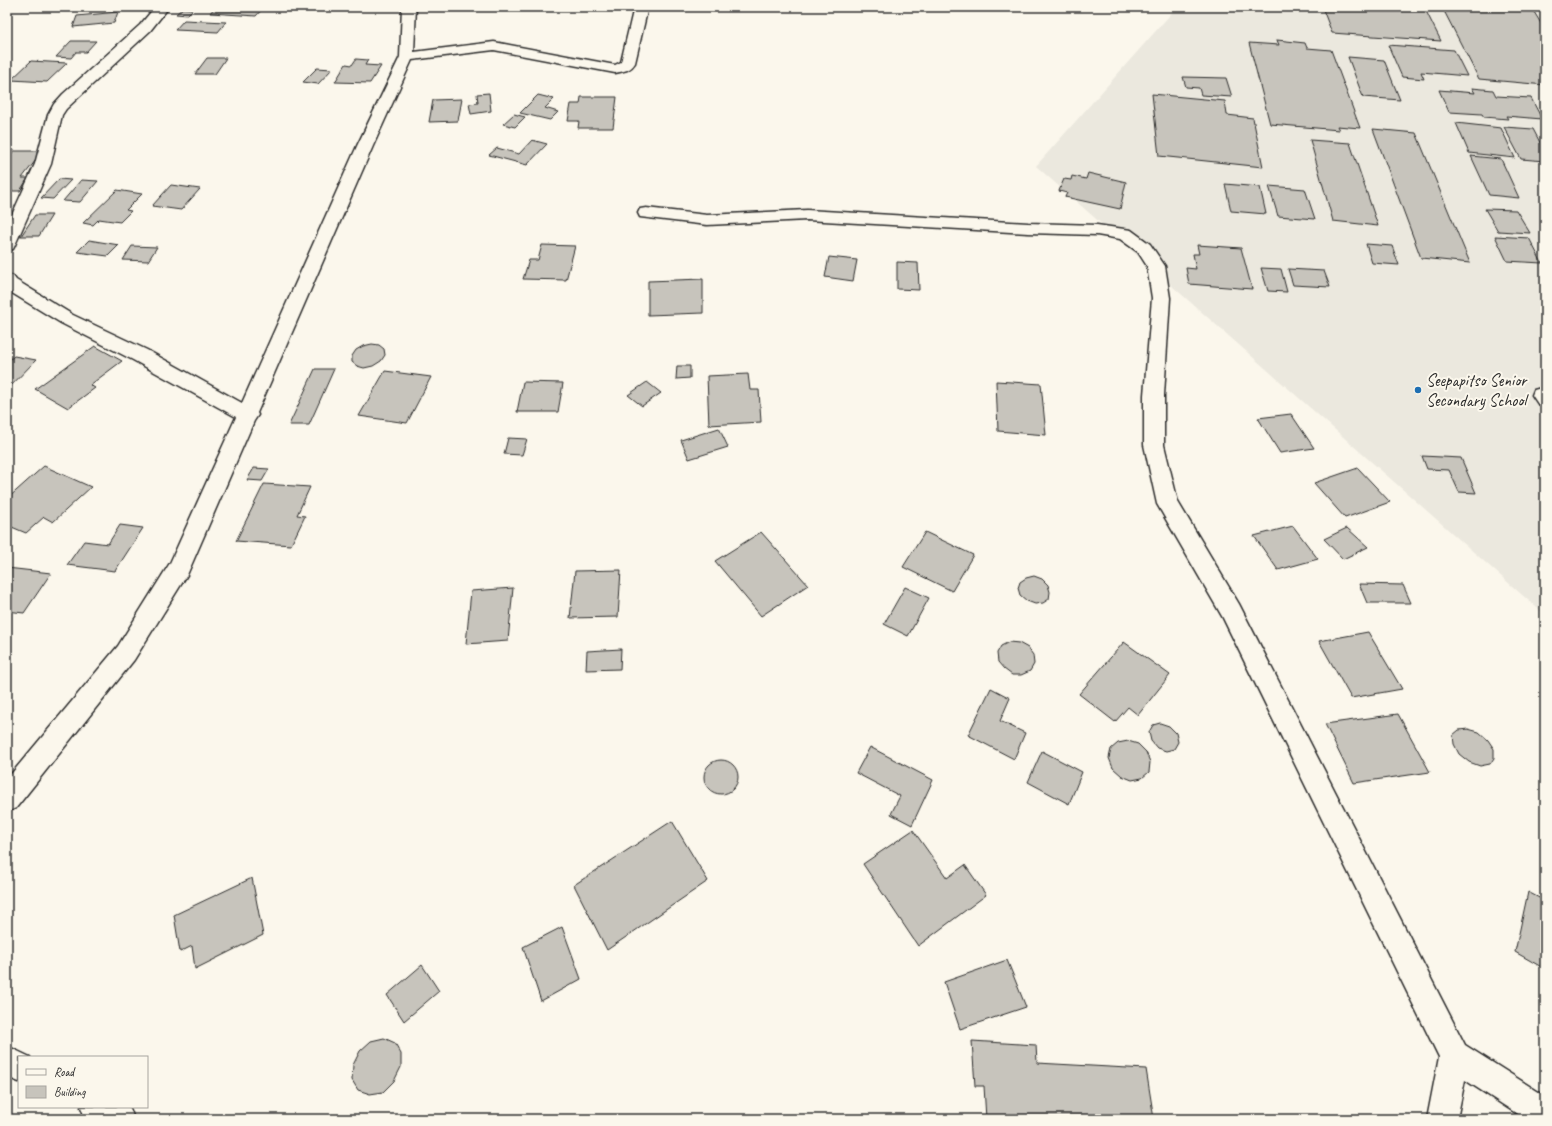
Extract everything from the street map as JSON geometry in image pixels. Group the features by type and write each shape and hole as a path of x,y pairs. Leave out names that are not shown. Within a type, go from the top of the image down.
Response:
{"street":[{"path":"7,245 43,164 55,115 59,107 68,97 145,28 162,7"},
{"path":"7,799 126,653 179,568 248,415 365,146 407,57 409,7"},
{"path":"407,57 494,46 616,69 624,67 628,63 641,7"},
{"path":"646,213 707,220 807,215 1020,228 1098,230 1125,234 1144,248 1156,266 1161,298 1154,395 1154,445 1168,504 1231,611 1454,1056 1519,1096 1545,1115"},
{"path":"7,280 10,284 67,319 140,355 248,415"},
{"path":"1442,1119 1454,1056"},
{"path":"7,1061 18,1066"},
{"path":"98,1108 119,1119"}],"shaded area":[{"name":"Seepapitso Senior Secondary School","path":"1177,7 1545,7 1545,615 1036,166"}],"building":[{"path":"215,7 264,7 256,16 210,13"},
{"path":"1322,7 1424,7 1441,41 1332,33"},
{"path":"1442,7 1531,7 1545,30 1545,85 1479,79"},
{"path":"183,8 193,9 187,15 176,14"},
{"path":"118,12 114,23 73,27 77,16"},
{"path":"184,20 226,22 218,32 175,30"},
{"path":"1277,40 1305,43 1307,48 1331,50 1360,128 1337,126 1339,130 1270,124 1249,43 1279,45"},
{"path":"71,41 96,41 86,52 76,52 71,58 56,57"},
{"path":"1388,45 1454,50 1467,76 1421,72 1424,79 1402,77"},
{"path":"1348,57 1384,60 1400,100 1363,97"},
{"path":"207,58 226,58 215,74 195,74"},
{"path":"356,59 368,60 365,65 381,66 370,83 335,82 346,64 352,65"},
{"path":"31,61 67,63 47,82 11,80"},
{"path":"317,68 332,69 318,84 303,82"},
{"path":"1183,77 1226,78 1232,97 1201,95 1199,88 1186,87"},
{"path":"1472,88 1493,90 1496,96 1531,98 1542,119 1506,116 1508,119 1484,117 1482,114 1449,112 1439,90 1475,93"},
{"path":"489,93 491,111 471,114 469,104 478,103 477,94"},
{"path":"1152,94 1225,101 1227,115 1253,118 1263,167 1159,156"},
{"path":"538,95 554,99 545,108 558,112 550,120 520,113"},
{"path":"581,97 617,97 613,128 578,128 579,121 568,121 571,104 580,104"},
{"path":"462,99 458,121 429,122 433,100"},
{"path":"514,114 525,117 515,127 503,124"},
{"path":"1456,123 1501,128 1515,158 1469,153"},
{"path":"1504,127 1533,129 1545,152 1545,161 1521,159"},
{"path":"1373,129 1416,133 1470,263 1421,258"},
{"path":"532,140 547,144 527,165 489,155 497,148 519,154"},
{"path":"1310,140 1350,143 1378,226 1333,221"},
{"path":"14,151 43,151 22,178 28,178 20,191 7,191 7,158"},
{"path":"1471,156 1501,159 1519,198 1489,195"},
{"path":"1088,173 1126,182 1120,209 1065,197 1067,193 1059,191 1064,179 1071,180 1072,176 1086,179"},
{"path":"59,179 71,180 53,199 41,198"},
{"path":"81,180 98,181 80,202 63,201"},
{"path":"1225,184 1260,187 1266,214 1231,211"},
{"path":"171,185 200,189 181,210 152,206"},
{"path":"1269,186 1305,189 1315,219 1278,216"},
{"path":"117,190 142,194 126,210 131,211 120,222 99,219 93,225 83,223"},
{"path":"1485,209 1516,210 1530,233 1498,231"},
{"path":"35,215 52,215 39,236 21,236"},
{"path":"1495,236 1529,238 1542,263 1507,261"},
{"path":"89,240 119,245 108,256 77,252"},
{"path":"1366,244 1392,246 1399,265 1372,263"},
{"path":"542,245 575,246 566,280 523,279 529,260 538,260"},
{"path":"1197,245 1241,248 1252,289 1189,284 1186,268 1196,269 1193,254 1199,254"},
{"path":"132,246 157,247 148,261 123,260"},
{"path":"829,257 857,260 853,281 825,277"},
{"path":"897,262 918,263 919,290 897,289"},
{"path":"1261,268 1281,269 1287,292 1268,291"},
{"path":"1288,269 1324,271 1330,287 1293,285"},
{"path":"703,279 703,313 648,315 648,281"},
{"path":"372,344 379,345 384,349 385,355 381,361 373,366 364,368 357,366 352,362 352,356 356,350 363,346"},
{"path":"95,346 122,361 90,385 95,388 68,408 35,389"},
{"path":"14,356 36,360 7,390 7,362"},
{"path":"677,366 690,366 690,378 676,379"},
{"path":"315,369 334,369 309,425 289,425"},
{"path":"385,371 431,377 407,423 359,416"},
{"path":"748,374 750,390 759,390 761,422 709,425 707,376"},
{"path":"996,381 1041,384 1046,435 998,431"},
{"path":"523,382 563,383 558,412 517,412"},
{"path":"647,382 661,393 642,406 628,395"},
{"path":"1291,414 1314,448 1280,453 1258,418"},
{"path":"719,428 728,447 689,459 681,440"},
{"path":"508,438 527,439 522,455 504,454"},
{"path":"1422,456 1461,458 1476,493 1459,492 1449,470 1427,469"},
{"path":"44,466 91,487 53,522 44,517 26,533 7,525 7,499"},
{"path":"254,468 269,469 262,481 247,480"},
{"path":"1358,468 1390,502 1345,518 1314,483"},
{"path":"264,484 310,487 297,515 305,516 291,545 236,541"},
{"path":"120,525 143,528 115,571 67,565 84,541 108,544"},
{"path":"1293,526 1318,559 1278,570 1254,536"},
{"path":"1347,528 1368,547 1343,559 1324,539"},
{"path":"761,532 808,585 761,616 715,561"},
{"path":"925,532 973,555 952,591 903,567"},
{"path":"7,568 51,573 24,613 7,611"},
{"path":"621,570 618,617 570,618 575,571"},
{"path":"1034,576 1042,579 1048,585 1050,592 1049,599 1043,603 1035,604 1027,601 1020,595 1018,588 1020,582 1026,578"},
{"path":"1359,584 1403,585 1411,603 1367,603"},
{"path":"905,587 929,598 908,636 884,624"},
{"path":"513,588 508,641 466,644 471,591"},
{"path":"1368,632 1402,689 1351,698 1319,641"},
{"path":"1009,642 1019,643 1028,648 1033,655 1034,664 1030,671 1021,675 1012,675 998,662 997,653 1001,646"},
{"path":"1124,642 1170,675 1138,715 1128,707 1115,722 1079,694"},
{"path":"621,649 620,669 586,670 587,651"},
{"path":"991,688 1010,698 1000,721 1025,733 1014,759 968,735"},
{"path":"1398,714 1430,772 1354,783 1325,724"},
{"path":"1160,723 1169,726 1176,733 1178,742 1174,749 1166,751 1157,748 1151,741 1149,732 1153,725"},
{"path":"1468,729 1479,732 1488,740 1494,749 1494,758 1490,764 1480,766 1469,762 1459,754 1454,744 1453,735 1459,730"},
{"path":"1128,741 1138,744 1146,752 1150,762 1149,772 1142,778 1132,780 1122,776 1113,768 1109,758 1111,749 1118,743"},
{"path":"870,747 933,780 912,825 891,814 900,796 856,773"},
{"path":"1042,751 1082,772 1069,804 1028,782"},
{"path":"718,760 724,760 728,761 735,767 738,777 737,784 731,791 724,794 718,794 714,793 707,787 704,780 704,774 705,770 711,763"},
{"path":"672,821 708,881 607,950 574,885"},
{"path":"913,830 947,878 965,865 986,895 918,946 863,864"},
{"path":"252,878 263,935 195,969 192,946 180,952 174,915"},
{"path":"1528,892 1545,901 1545,969 1515,952"},
{"path":"562,927 581,979 541,1001 523,947"},
{"path":"1007,960 1026,1007 960,1029 944,982"},
{"path":"422,965 439,991 404,1021 387,995"},
{"path":"384,1038 395,1043 401,1054 401,1067 394,1081 383,1092 370,1094 358,1090 352,1080 353,1065 360,1051 371,1041"},
{"path":"972,1041 1036,1045 1037,1063 1146,1069 1154,1119 986,1119 984,1086 975,1086"}],"place":[{"name":"Seepapitso Senior Secondary School","path":"1418,390"}]}
